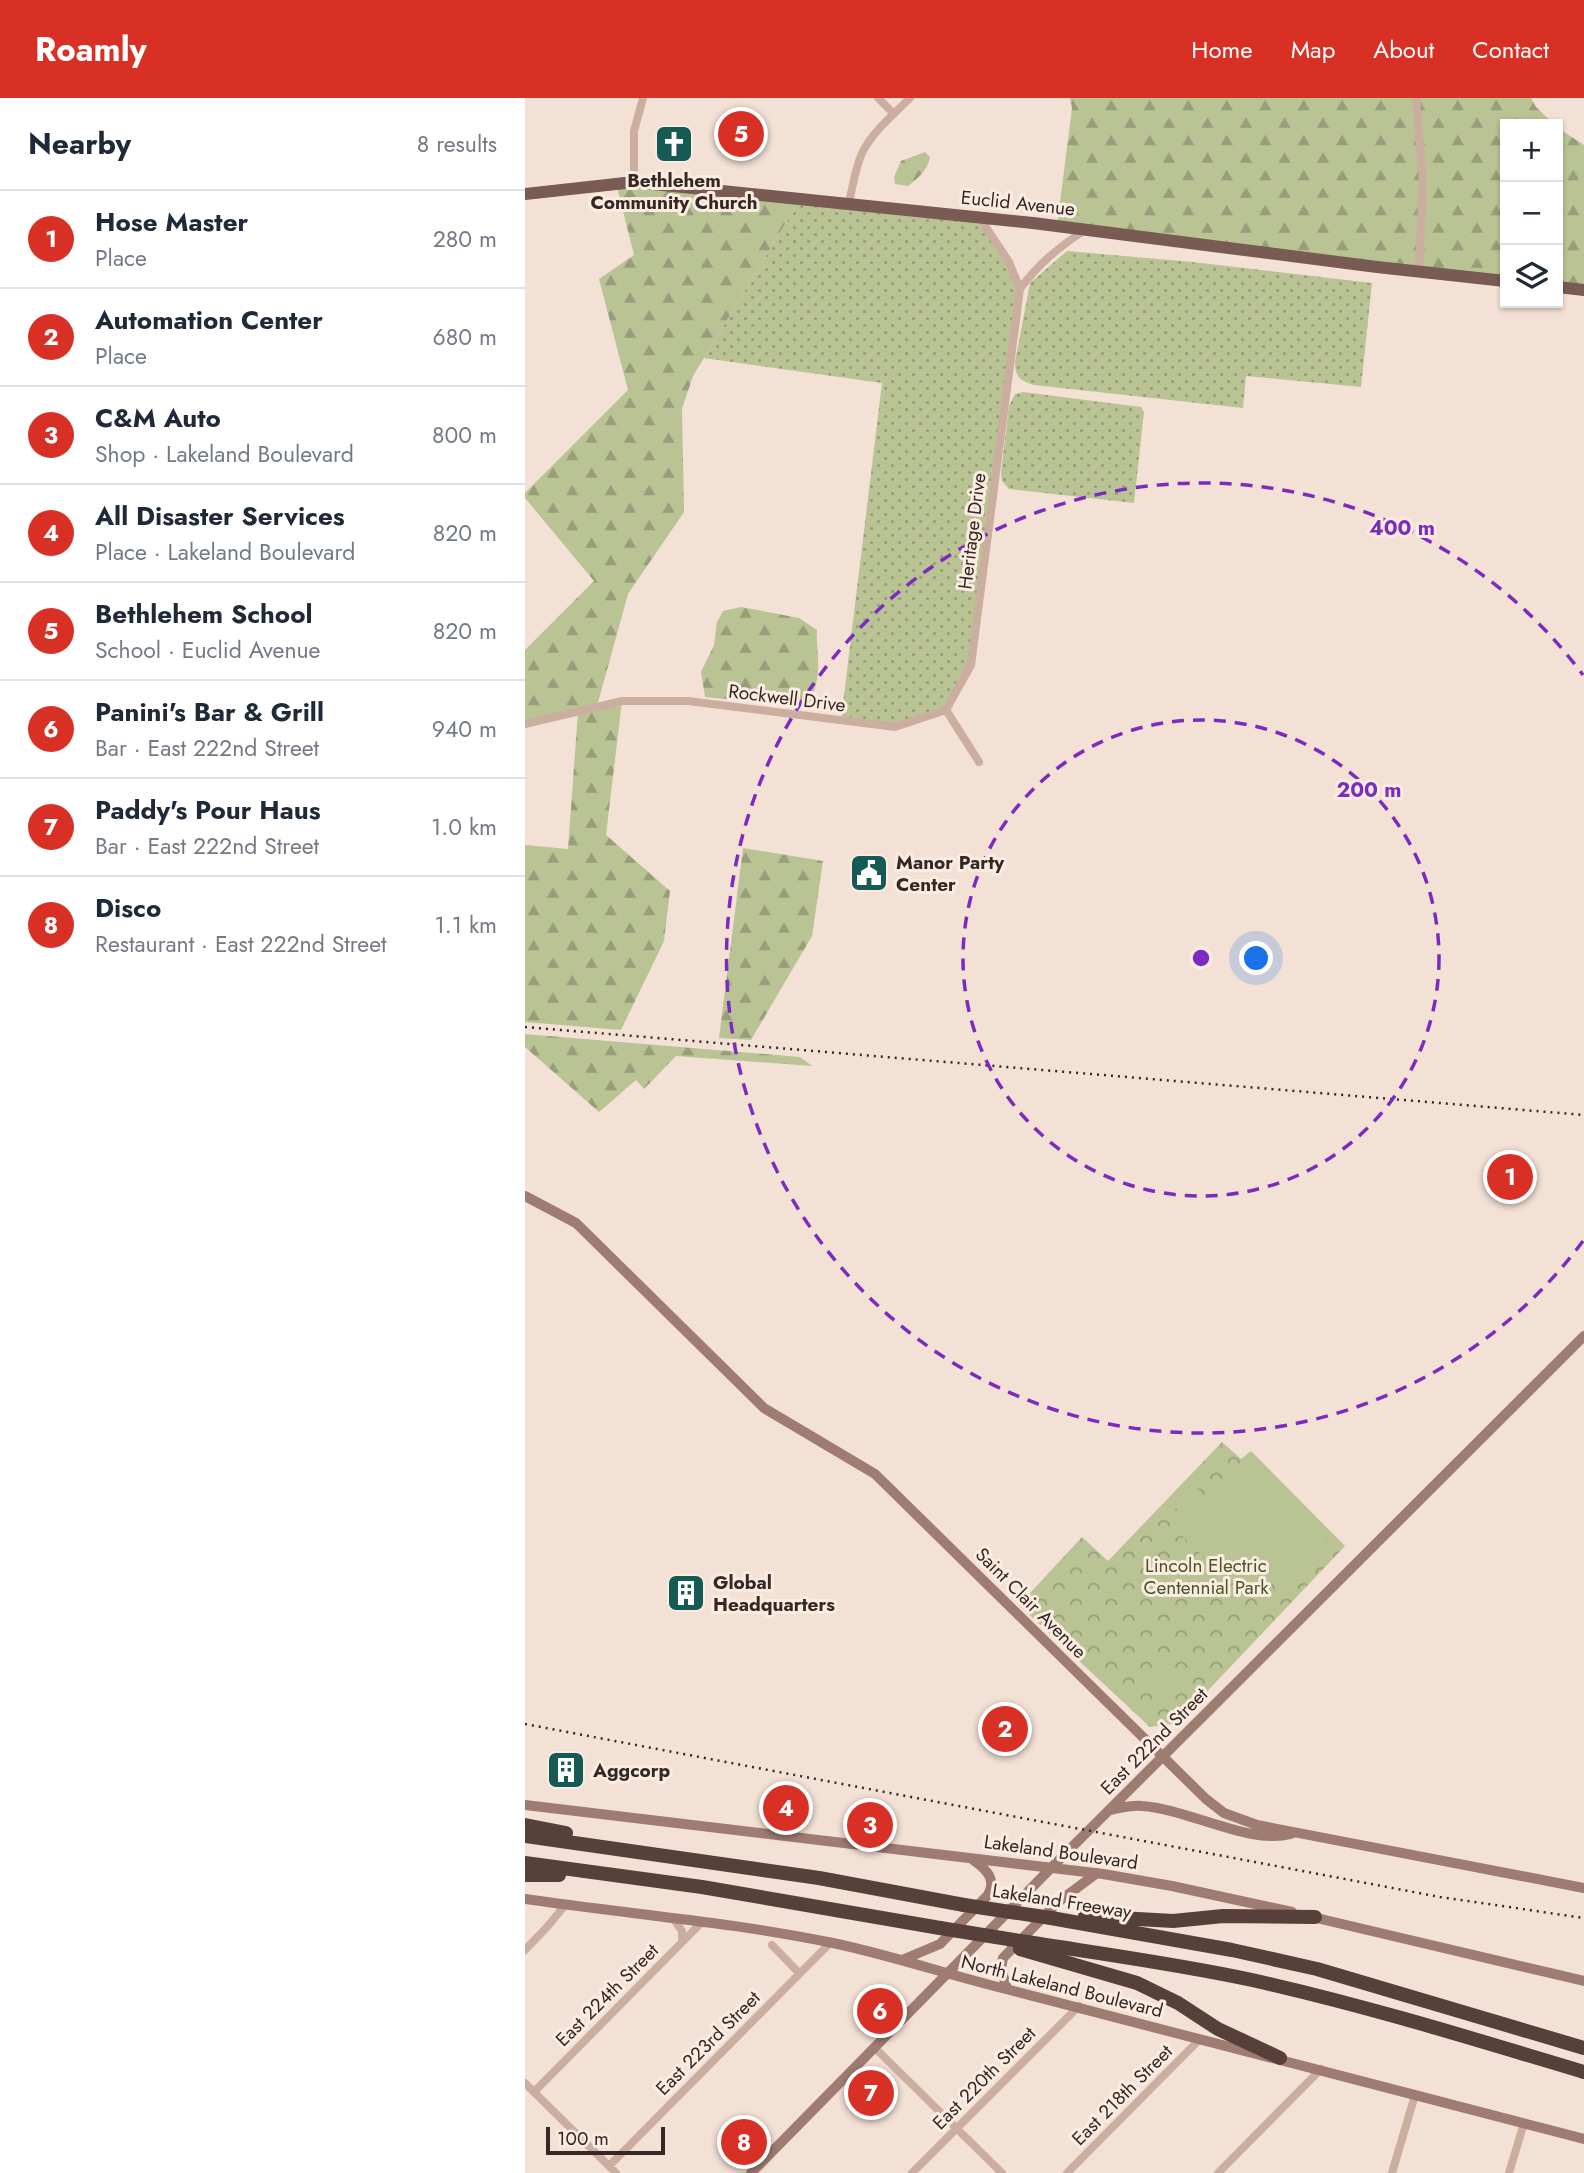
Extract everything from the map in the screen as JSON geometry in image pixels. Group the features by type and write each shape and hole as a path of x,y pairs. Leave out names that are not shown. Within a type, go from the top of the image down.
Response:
{"highway":[{"path":"525,1825 639,1851"},
{"name":"Lakeland Freeway","path":"525,1836 819,1878 1232,1950 1317,1969 1584,2048"},
{"path":"525,1863 702,1886 1024,1945 1145,1958 1332,1999 1584,2072"},
{"path":"525,1875 622,1877"},
{"path":"1051,1918 1084,1916 1173,1921 1223,1916 1315,1917"},
{"path":"1024,1945 1137,1983 1178,2003 1218,2029 1280,2058"}],"main road":[{"name":"Euclid Avenue","path":"525,194 634,181 849,202 1500,280"},
{"path":"1563,288 1584,290"}],"street":[{"path":"634,181 634,131 643,98"},
{"path":"878,98 894,114"},
{"path":"849,202 856,168 863,151 910,98"},
{"path":"1416,98 1423,182 1419,270"},
{"path":"980,218 1009,262 1020,289"},
{"path":"1020,289 1033,271 1059,247 1085,230"},
{"name":"Heritage Drive","path":"946,710 971,665 1020,289"},
{"name":"Rockwell Drive","path":"525,724 622,701 688,701 895,727 946,710"},
{"path":"946,710 979,762"},
{"name":"Saint Clair Avenue","path":"525,1196 576,1223 764,1408 874,1474 1163,1758 1224,1812 1257,1825 1584,1888"},
{"name":"East 222nd Street","path":"751,2173 1052,1867 1584,1336"},
{"name":"Lakeland Boulevard","path":"525,1805 1097,1873 1315,1917 1584,1982"},
{"path":"1110,1810 1129,1806 1154,1807 1277,1838 1296,1832"},
{"path":"902,1960 940,1944 988,1895 991,1879 984,1868 969,1858"},
{"path":"1007,1989 1001,1968 1003,1958 1058,1902 1097,1873"},
{"name":"North Lakeland Boulevard","path":"525,1899 703,1921 831,1942 1584,2139"},
{"path":"525,1950 565,1905"},
{"path":"673,1918 682,1931 682,1942"},
{"name":"East 224th Street","path":"534,2092 703,1921"},
{"name":"East 223rd Street","path":"608,2166 831,1942"},
{"path":"772,1945 799,1973"},
{"name":"East 220th Street","path":"912,2173 1079,2006"},
{"name":"East 218th Street","path":"1067,2173 1199,2040"},
{"path":"875,2048 1002,2173"},
{"path":"1219,2173 1321,2069"},
{"path":"525,2083 615,2173"},
{"path":"1392,2173 1415,2095"},
{"path":"1509,2173 1524,2123"}],"green space":[{"path":"1070,98 1531,98 1549,119 1500,119 1500,280 1057,226 1072,108"},
{"path":"1563,131 1584,145 1584,290 1563,288"},
{"path":"925,152 930,157 922,173 908,186 895,184 894,177 901,161"},
{"path":"616,183 801,198 693,376 682,409 684,512 628,594 597,706 622,701 606,835 670,891 664,941 621,1030 525,1022 525,845 568,849 578,712 525,724 525,650 594,581 525,498 525,493 628,390 599,279 634,255"},
{"path":"801,198 980,218 1020,289 971,665 946,710 895,727 841,720 882,383 704,358"},
{"path":"1067,251 1192,262 1372,283 1361,387 1246,376 1243,408 1025,382 1017,375 1015,362 1030,283"},
{"path":"1023,392 1141,407 1144,412 1134,503 1009,489 1002,481 1001,473 1009,406 1015,394"},
{"path":"741,607 799,618 817,630 818,674 808,707 705,697 701,672 714,645 717,622 723,611"},
{"path":"743,848 823,861 812,936 751,1040 719,1038"},
{"path":"525,1034 800,1057 812,1066 676,1056 644,1089 636,1080 599,1112 525,1047"},
{"name":"Lincoln Electric Centennial Park","path":"1222,1442 1241,1459 1251,1451 1345,1546 1177,1723 1150,1727 1019,1605 1082,1537 1108,1561"},
{"path":"1255,1456 1333,1535 1293,1574 1225,1577 1181,1535"},
{"path":"1191,1483 1204,1495 1184,1516 1171,1503"},
{"path":"1165,1659 1186,1679 1166,1700 1145,1680"}],"railway":[{"path":"525,1027 1584,1115"},
{"path":"525,1724 1440,1897 1584,1918"}],"place":[{"name":"Bethlehem School","path":"741,134"},
{"name":"Bethlehem Community Church","path":"674,144"},
{"name":"Manor Party Center","path":"869,873"},
{"name":"Hose Master","path":"1510,1177"},
{"name":"Global Headquarters","path":"686,1593"},
{"name":"Automation Center","path":"1005,1729"},
{"name":"Aggcorp","path":"566,1770"},
{"name":"All Disaster Services","path":"786,1808"},
{"name":"C&M Auto","path":"870,1825"},
{"name":"Panini's Bar & Grill","path":"880,2011"},
{"name":"Paddy's Pour Haus","path":"871,2093"},
{"name":"Disco","path":"744,2142"}]}
